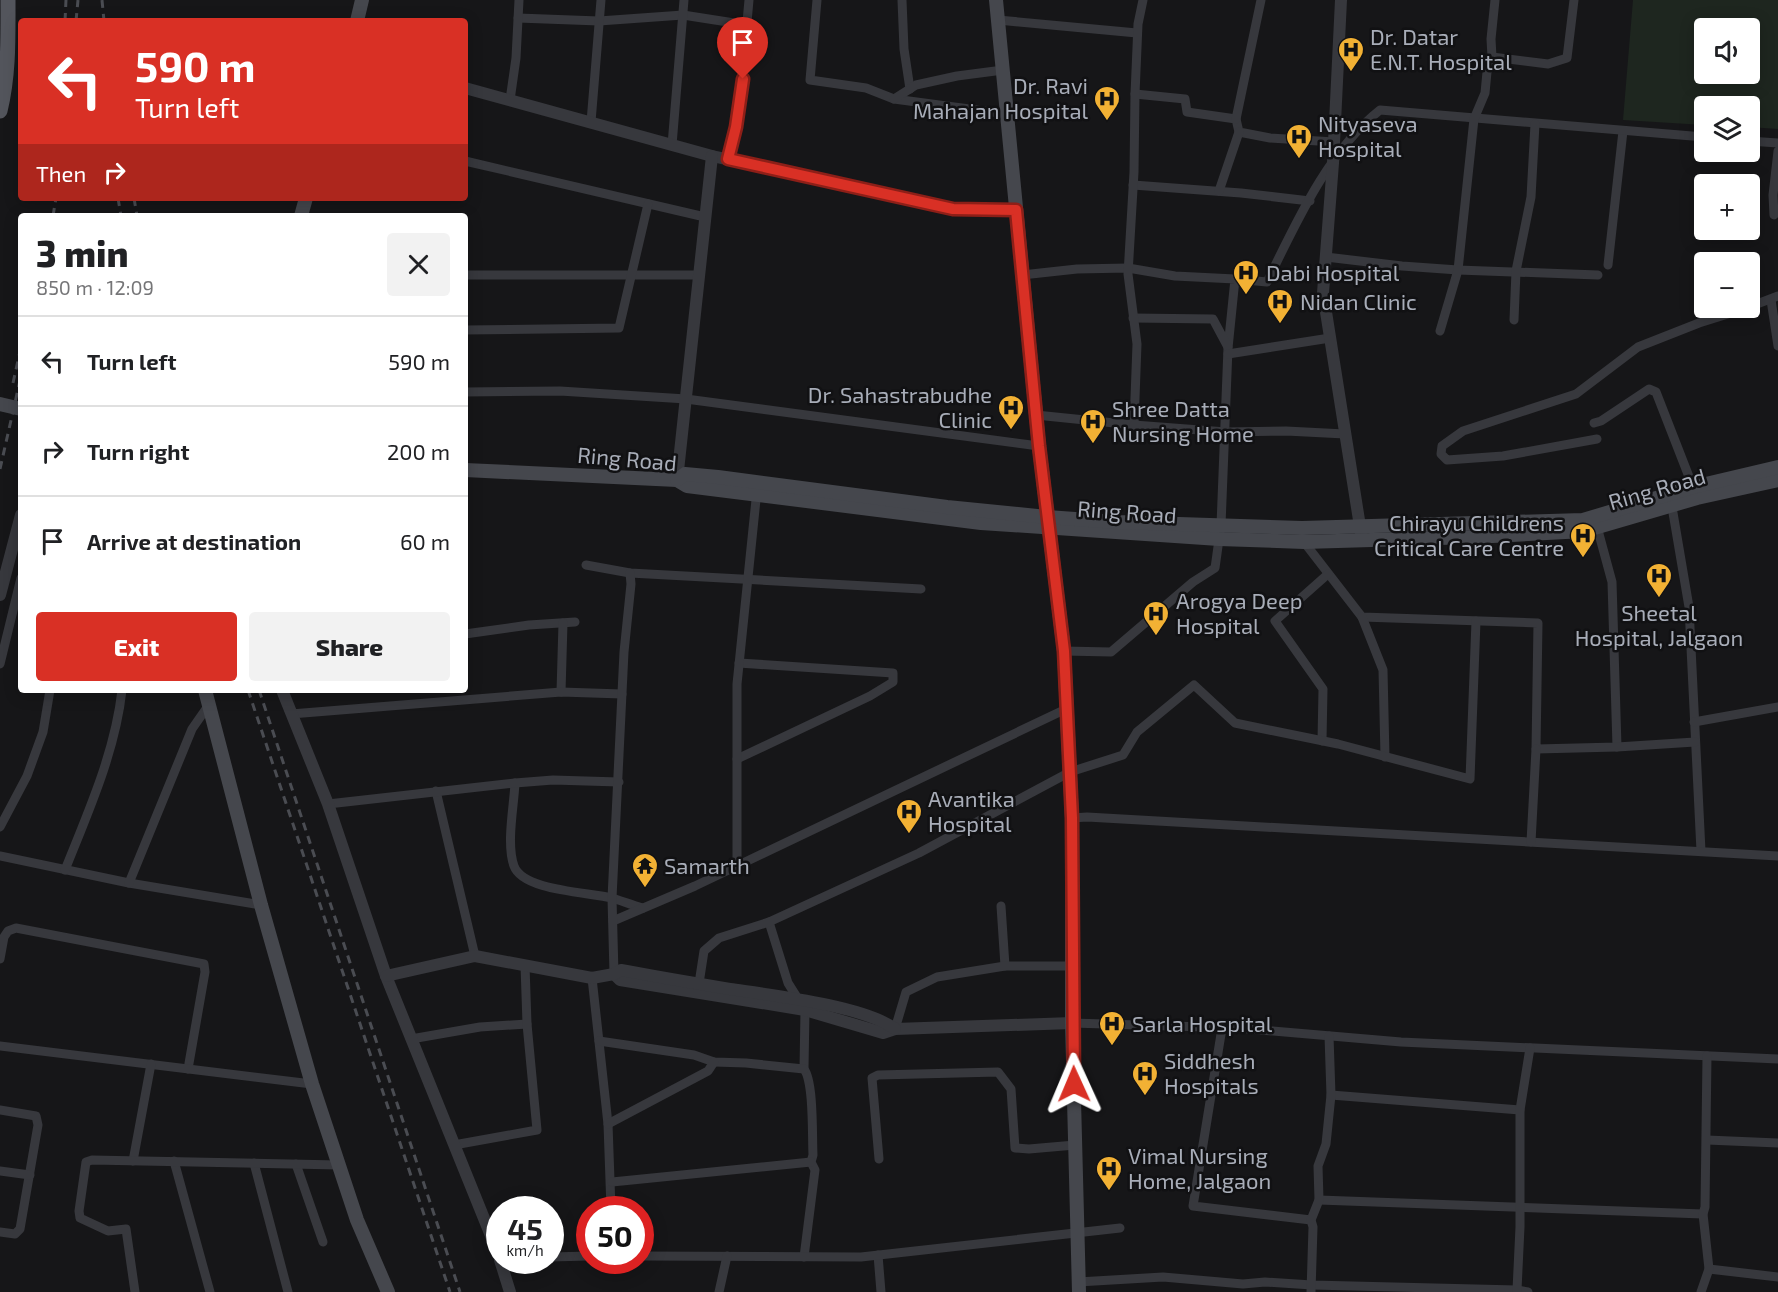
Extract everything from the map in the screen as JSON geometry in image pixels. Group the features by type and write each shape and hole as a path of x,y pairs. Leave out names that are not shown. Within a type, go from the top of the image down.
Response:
{"main road":[{"path":"0,111 8,54 8,0"},
{"path":"358,18 362,0"},
{"path":"996,0 1039,446 1064,651 1072,818 1072,1023 1078,1287"},
{"path":"0,404 18,408"},
{"path":"1671,500 1693,487 1778,467"},
{"name":"Ring Road","path":"468,471 677,480 687,486 757,488 902,514 1220,532 1304,542 1361,532 1473,537 1584,531 1596,523 1671,500 1697,498 1778,480"},
{"path":"1220,532 1302,528 1361,532"},
{"path":"206,693 261,905 312,1084 357,1220 388,1292"}],"street":[{"path":"510,100 516,58 519,0"},
{"path":"591,122 601,0"},
{"path":"672,145 684,0"},
{"path":"728,159 736,127 749,0"},
{"path":"817,0 810,80 866,88 894,99 1007,114"},
{"path":"902,0 904,49 910,89"},
{"path":"1134,425 1137,344 1128,268 1133,185 1137,33 1143,0"},
{"path":"1219,191 1239,132 1236,119 1261,0"},
{"path":"1341,0 1333,163 1323,293 1361,532"},
{"path":"1440,331 1458,270 1474,119 1485,93 1487,72 1492,57 1491,39 1495,0"},
{"path":"1492,57 1548,64 1567,58 1574,0"},
{"path":"518,18 598,21 683,15 747,25"},
{"path":"998,20 1137,33"},
{"path":"894,99 916,85 957,76 1003,70"},
{"path":"468,89 712,156 953,209 1016,210"},
{"path":"1135,94 1185,99 1187,112 1236,119"},
{"path":"1022,275 1077,269 1128,268 1175,276 1267,282 1333,163 1360,125 1380,110 1694,136"},
{"path":"1514,320 1516,271 1532,197 1535,124"},
{"path":"1608,265 1623,131"},
{"path":"1239,132 1270,138 1334,142"},
{"path":"1760,142 1778,143"},
{"path":"1773,215 1778,151"},
{"path":"677,480 712,156"},
{"path":"468,162 705,217"},
{"path":"1133,185 1310,201"},
{"path":"468,330 619,328 648,204"},
{"path":"1326,257 1458,270 1598,275"},
{"path":"468,275 699,275"},
{"path":"1064,651 1111,652 1193,582 1215,568 1220,532 1228,351 1235,279"},
{"path":"1774,298 1778,346"},
{"path":"1133,318 1213,319 1228,351"},
{"path":"1597,439 1503,456 1447,460 1441,454 1442,446 1463,431 1576,394 1638,347 1714,318"},
{"path":"1228,351 1330,338"},
{"path":"1594,423 1601,421 1649,389 1653,389 1693,487"},
{"path":"468,392 560,391 686,399 1039,446"},
{"path":"1036,415 1226,432 1286,431 1345,434"},
{"path":"737,866 737,684 757,488"},
{"path":"1671,500 1689,607 1701,851"},
{"path":"1596,523 1611,582 1617,747"},
{"path":"0,595 18,526"},
{"path":"1302,528 1304,542 1362,617 1383,670 1385,757"},
{"path":"586,565 630,573 921,590"},
{"path":"630,573 612,898 614,974 620,980 699,988 802,1005 883,1033 895,1029 1072,1023 1222,1028 1401,1042 1778,1059"},
{"path":"1322,741 1323,689 1275,621 1328,574"},
{"path":"0,663 18,590"},
{"path":"1362,617 1538,623 1536,749 1531,842"},
{"path":"699,988 704,951 719,938 769,922 919,853 1070,772 1122,755 1137,732 1194,685 1235,723 1322,741 1470,779 1476,621"},
{"path":"468,634 529,625 575,622"},
{"path":"561,692 563,623"},
{"path":"737,759 870,696 893,682 893,673 739,663"},
{"path":"291,714 561,692 622,694"},
{"path":"0,827 27,776 43,732 50,693"},
{"path":"65,870 100,781 112,741 121,693"},
{"path":"283,693 328,804 386,976 486,1224"},
{"path":"129,883 192,729 208,706"},
{"path":"1694,722 1778,707"},
{"path":"613,921 737,866 1066,709"},
{"path":"1536,749 1695,742"},
{"path":"328,804 553,780 619,782"},
{"path":"515,783 511,850 514,866 520,875 536,884 612,898 643,908"},
{"path":"436,791 476,956"},
{"path":"1072,818 1087,817 1778,856"},
{"path":"0,856 129,883 261,905"},
{"path":"1001,906 1005,966"},
{"path":"769,922 788,983 802,1005 804,1069 807,1073 811,1100 813,1155 811,1162 815,1170 804,1257"},
{"path":"0,959 4,937 8,931 16,928 204,964 206,972 189,1069"},
{"path":"386,976 476,956 592,978 614,974"},
{"path":"454,1145 537,1130 527,1024 525,965"},
{"path":"895,1029 906,992 937,977 1005,966 1072,966"},
{"path":"592,978 608,1124 611,1196"},
{"path":"411,1039 480,1027 527,1024"},
{"path":"1222,1028 1193,1206 1311,1220"},
{"path":"1311,1288 1313,1227 1311,1220 1320,1200 1318,1166 1326,1144 1331,1095 1329,1036"},
{"path":"599,1041 694,1055 714,1062 804,1069"},
{"path":"0,1046 312,1084"},
{"path":"1517,1290 1520,1227 1518,1207 1520,1110 1530,1048"},
{"path":"1701,1292 1709,1269 1703,1214 1707,1140 1707,1056"},
{"path":"608,1124 708,1071 714,1062"},
{"path":"133,1161 151,1064"},
{"path":"879,1159 872,1078 878,1076 998,1072 1011,1089 1016,1148 1075,1145"},
{"path":"1331,1095 1520,1110"},
{"path":"0,1110 36,1116 38,1125 20,1230 15,1234 0,1232"},
{"path":"1707,1140 1778,1143"},
{"path":"135,1292 126,1229 108,1231 80,1218 86,1162 92,1160 339,1165"},
{"path":"174,1161 210,1292"},
{"path":"612,1182 811,1162"},
{"path":"254,1163 288,1292"},
{"path":"296,1164 323,1242"},
{"path":"0,1171 30,1175"},
{"path":"1320,1200 1703,1214"},
{"path":"654,1256 878,1255 1120,1228"},
{"path":"878,1255 881,1292"},
{"path":"719,1292 727,1256"},
{"path":"1709,1269 1778,1277"},
{"path":"505,1274 510,1292"},
{"path":"1078,1287 1163,1277 1242,1288 1265,1282 1311,1288 1517,1290 1527,1292"}],"shaded area":[{"path":"1633,0 1778,0 1778,129 1760,128 1760,96 1694,96 1694,124 1623,120"}],"railway":[{"path":"65,18 66,0"},
{"path":"76,18 78,0"},
{"path":"102,0 104,18"},
{"path":"54,213 56,201"},
{"path":"118,201 120,213"},
{"path":"134,201 136,213"},
{"path":"13,383 18,360"},
{"path":"0,469 18,389"},
{"path":"249,693 450,1292"},
{"path":"260,693 460,1292"}],"place":[{"name":"Dr. Datar E.N.T. Hospital","path":"1351,73"},
{"name":"Dr. Ravi Mahajan Hospital","path":"1107,122"},
{"name":"Nityaseva Hospital","path":"1299,160"},
{"name":"Dabi Hospital","path":"1246,296"},
{"name":"Nidan Clinic","path":"1280,325"},
{"name":"Dr. Sahastrabudhe Clinic","path":"1011,431"},
{"name":"Shree Datta Nursing Home","path":"1093,445"},
{"name":"Chirayu Childrens Critical Care Centre","path":"1583,559"},
{"name":"Sheetal Hospital, Jalgaon","path":"1659,599"},
{"name":"Arogya Deep Hospital","path":"1156,637"},
{"name":"Avantika Hospital","path":"909,835"},
{"name":"Samarth","path":"645,889"},
{"name":"Sarla Hospital","path":"1112,1047"},
{"name":"Siddhesh Hospitals","path":"1145,1097"},
{"name":"Vimal Nursing Home, Jalgaon","path":"1109,1192"}],"route":[{"path":"743,79 736,127 728,159 953,209 1016,210 1039,446 1064,651 1072,818 1074,1084"}]}
